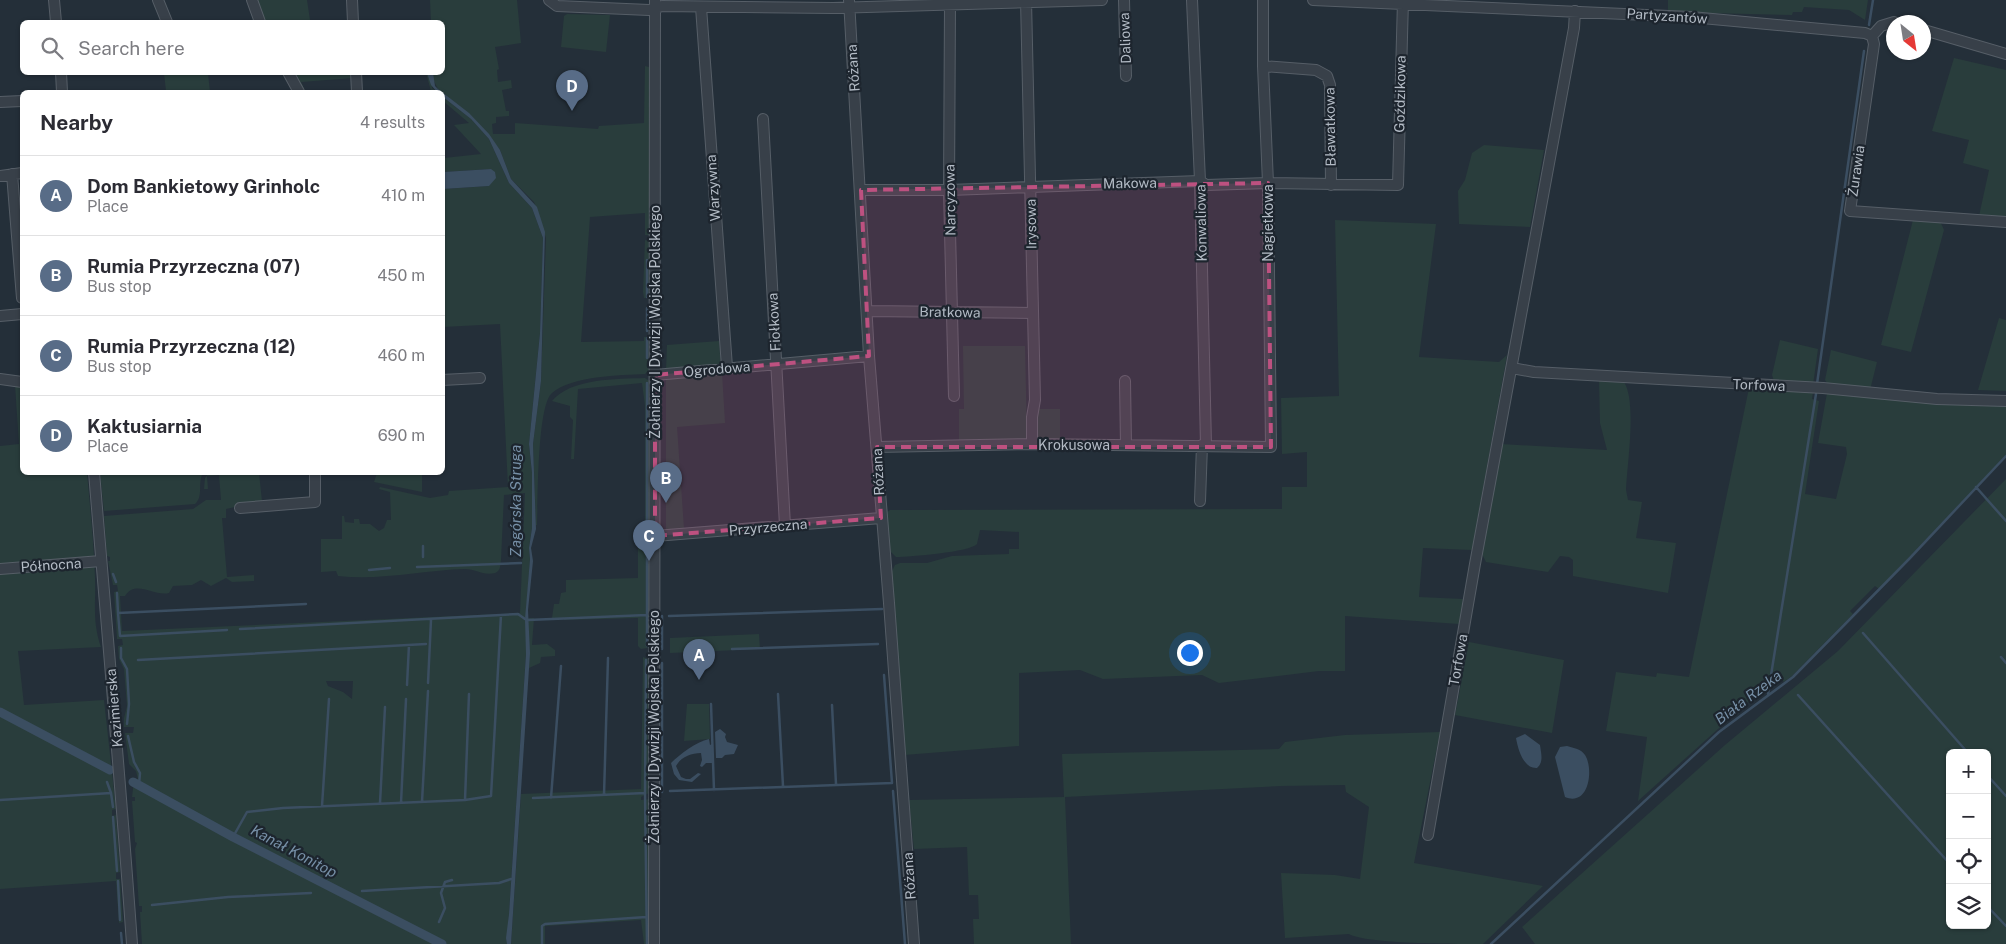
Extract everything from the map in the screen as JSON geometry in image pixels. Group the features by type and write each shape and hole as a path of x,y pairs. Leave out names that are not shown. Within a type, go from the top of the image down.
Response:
{"street":[{"path":"54,0 56,20"},
{"path":"158,0 166,20"},
{"path":"252,0 259,20"},
{"path":"352,0 353,20"},
{"path":"549,0 557,6 575,8 642,10 655,4 662,6 701,7 736,4 950,4 1102,0"},
{"name":"Daliowa","path":"1124,0 1126,76"},
{"name":"Konwaliowa","path":"1192,0 1200,181 1204,445 1200,501"},
{"name":"Nagietkowa","path":"1263,0 1262,66 1268,183 1271,447"},
{"name":"Partyzantów","path":"1313,0 1494,4 1691,17 1866,33 1872,36"},
{"name":"Irysowa","path":"1026,1 1036,400 1032,417 1032,444"},
{"name":"Goździkowa","path":"1398,185 1403,2"},
{"name":"Żołnierzy I Dywizji Wojska Polskiego","path":"654,944 655,4"},
{"name":"Różana","path":"849,4 868,311 869,356 914,944"},
{"name":"Narcyzowa","path":"950,4 950,190 954,312 954,396"},
{"name":"Warzywna","path":"701,7 727,368"},
{"name":"Torfowa","path":"1428,835 1475,564 1574,28 1575,10"},
{"path":"1872,36 1881,26 1886,24"},
{"path":"1931,32 2006,54"},
{"name":"Żurawia","path":"1872,36 1874,44 1850,211 2006,222"},
{"name":"Bławatkowa","path":"1262,66 1316,70 1327,76 1330,84 1331,185"},
{"path":"61,75 62,90"},
{"path":"290,75 298,90"},
{"path":"356,75 357,90"},
{"path":"0,102 20,101"},
{"name":"Fiołkowa","path":"763,119 785,526"},
{"path":"0,176 17,174 20,274"},
{"name":"Makowa","path":"861,190 950,190 1030,185 1200,181 1206,185 1268,183 1398,185"},
{"name":"Bratkowa","path":"868,311 1033,313"},
{"path":"0,316 20,314"},
{"name":"Ogrodowa","path":"655,375 869,356"},
{"name":"Torfowa","path":"1512,368 1534,372 1822,388 1937,399 2006,400"},
{"path":"445,380 480,378"},
{"path":"0,379 20,382"},
{"path":"1125,381 1126,445"},
{"name":"Krokusowa","path":"877,447 1032,444 1271,447"},
{"name":"Kazimierska","path":"94,475 121,781 132,944"},
{"path":"240,508 315,502 315,475"},
{"name":"Przyrzeczna","path":"654,536 881,518"},
{"name":"Północna","path":"0,569 101,561"}],"highlighted area":[{"path":"1268,183 1271,447 877,447 881,518 655,536 655,375 869,356 861,190"}],"green space":[{"path":"256,0 307,0 310,20 263,20"},
{"path":"430,0 517,0 521,43 495,47 499,69 497,70 498,82 511,80 512,88 502,90 506,111 509,111 509,116 496,117 496,123 492,124 493,134 515,134 515,123 598,129 599,126 644,123 645,66 649,67 649,235 645,235 645,213 590,217 581,342 644,341 644,337 650,337 651,368 645,374 610,376 571,383 552,393 547,401 543,416 538,477 537,525 533,444 541,381 546,238 534,202 511,179 500,150 474,119 445,95 445,90 438,89 433,79 432,88 434,90 431,90 427,75 445,75 445,20 431,20"},
{"path":"1668,0 1868,0 1865,20 1849,10 1804,7 1802,12 1793,12 1792,15 1668,12"},
{"path":"567,14 610,15 606,52 561,47 564,16"},
{"path":"1954,58 2006,70 2006,217 1979,216 1989,170 1963,163 1969,140 1932,131"},
{"path":"164,75 208,75 210,90 166,90"},
{"path":"295,75 354,75 353,78 301,82 305,90"},
{"path":"445,99 471,119 489,139 509,183 532,208 543,238 540,333 529,444 532,473 532,528 529,548 526,654 507,944 142,944 140,912 142,912 142,906 139,906 135,849 137,843 135,842 132,801 135,801 135,797 132,797 134,781 138,779 136,771 129,764 125,733 133,733 134,727 124,727 127,706 124,669 119,659 118,646 123,645 122,639 117,639 114,592 118,591 117,585 113,585 108,561 110,561 110,557 107,556 104,516 193,509 206,500 221,500 219,475 259,475 262,501 226,509 226,518 222,518 227,577 254,575 254,581 232,582 226,578 211,586 201,580 192,585 173,586 169,593 163,594 134,589 125,596 120,596 122,631 520,613 525,493 504,495 501,560 499,569 495,573 487,574 465,569 354,577 338,576 336,571 321,572 321,539 342,539 342,516 344,516 345,522 354,523 354,519 359,519 360,524 370,524 379,531 384,528 387,520 391,520 390,492 379,489 380,487 430,498 448,495 449,491 508,487 500,324 445,327 445,189 489,186 491,169 445,172 445,158 481,154 454,125 469,123 445,103","holes":["326,681 353,681 352,699 343,692 328,686"]},
{"path":"1484,145 1544,150 1530,227 1459,224 1458,191 1465,180 1472,153"},
{"path":"1335,220 1436,224 1419,357 1499,362 1507,355 1472,550 1423,548 1419,597 1463,599 1459,624 1345,616 1345,671 1319,671 1219,683 1202,675 1103,679 1080,670 1019,673 1019,746 904,755 891,573 895,565 900,563 927,563 952,556 1009,554 1009,549 1019,549 1019,532 980,530 977,544 972,547 939,554 896,557 889,550 886,513 890,510 1282,509 1282,487 1307,487 1307,452 1282,454 1281,398 1339,396"},
{"path":"1913,220 1940,221 1944,230 1911,352 1881,345"},
{"path":"645,240 650,241 651,298 644,298 643,292"},
{"path":"1999,318 2006,320 2006,391 1978,390"},
{"path":"1780,340 1818,349 1813,385 1774,381 1772,375"},
{"path":"719,341 721,366 666,369 667,345"},
{"path":"963,346 1025,346 1027,440 959,440 959,409 964,409"},
{"path":"1831,350 1877,362 1870,390 1827,383 1825,380"},
{"path":"722,373 725,423 677,427 684,529 666,531 666,377"},
{"path":"645,378 651,382 649,534 646,533 645,520 645,406 642,383 578,389 574,459 571,459 573,420 570,417 570,406 552,401 560,393 582,384 595,381"},
{"path":"1599,380 1624,382 1628,391 1631,418 1626,490 1628,500 1642,502 1636,538 1676,543 1668,593 1573,576 1573,560 1569,557 1560,556 1548,572 1486,562 1482,554 1501,444 1607,450 1600,423"},
{"path":"20,384 20,475 87,475 94,552 95,621 101,647 18,651 24,705 104,700 116,809 112,810 112,816 116,815 120,872 116,873 116,879 120,879 123,922 119,923 116,881 0,889 0,446 19,444 15,385"},
{"path":"1749,388 1813,392 1812,399 1819,401 1805,494 1836,499 1847,454 1846,447 1818,443 1827,393 2006,404 2006,455 1879,589 1875,586 1850,611 1853,614 1792,676 1784,682 1781,679 1758,693 1638,801 1647,737 1606,731 1616,672 1656,677 1657,673 1689,677"},
{"path":"1037,409 1060,409 1060,440 1037,440"},
{"path":"100,475 202,475 200,493 195,504 104,511"},
{"path":"207,475 219,475 207,476 208,489 204,489 205,478"},
{"path":"376,475 422,475 422,492 374,482"},
{"path":"2006,479 2006,944 1535,944 1522,927 1725,745 1838,651"},
{"path":"648,538 648,564 651,564 650,643 647,648 641,649 638,646 638,618 564,620 564,618 552,618 554,604 559,604 561,593 566,592 566,580 638,578 638,543 641,539"},
{"path":"528,618 534,618 532,645 547,644 555,650 555,656 541,657 540,663 529,668"},
{"path":"759,634 760,649 670,653 670,638"},
{"path":"1469,642 1564,660 1552,733 1455,715"},
{"path":"643,657 650,660 649,793 641,797 641,800 651,799 650,944 644,944 641,920 545,926 545,944 511,944 521,794 641,789"},
{"path":"687,704 709,704 710,739 684,741"},
{"path":"1440,732 1414,863 1543,886 1483,944 1392,942 1373,940 1349,934 1285,938 1281,873 1335,875 1360,879 1369,807 1346,792 1345,785 1281,786 1065,797 1071,944 974,944 973,919 979,919 978,895 969,895 967,847 914,849 909,800 1064,797 1062,754 1279,749 1285,742 1345,735"}],"water":[{"path":"428,75 433,75 435,86 440,90 435,90 431,85"},
{"path":"445,94 469,113 489,134 500,150 511,179 537,207 545,232 541,381 533,444 536,529 531,548 533,561 528,610 530,653 511,944 507,944 506,938 526,654 525,619 532,528 532,473 529,444 540,333 543,238 532,208 509,183 489,139 471,119 445,99"},
{"path":"491,169 495,172 496,178 489,186 445,189 445,172"},
{"path":"720,729 726,734 727,742 738,745 734,754 716,758 715,732"},
{"path":"1525,734 1540,745 1541,760 1537,768 1525,762 1518,748 1516,738"},
{"path":"709,739 710,745 712,744 713,763 706,763 702,767 700,766 702,760 701,753 687,756 676,766 681,777 690,779 698,773 701,774 692,782 679,780 674,774 671,763 688,749"},
{"path":"1567,746 1577,749 1585,755 1589,769 1589,777 1584,792 1580,797 1573,799 1565,797 1555,757 1560,747"}],"waterway":[{"path":"1869,25 1873,0"},
{"path":"1817,384 1864,51"},
{"path":"647,260 647,297"},
{"path":"647,308 647,331"},
{"path":"647,338 647,358"},
{"path":"647,383 647,530"},
{"path":"1768,694 1816,394"},
{"name":"Biała Rzeka","path":"1491,944 1719,732 1793,677 1910,558 2006,456"},
{"path":"1976,487 2006,521"},
{"path":"647,539 647,646"},
{"path":"423,546 423,557"},
{"name":"Zagórska Struga","path":"417,567 521,563"},
{"path":"369,570 390,568"},
{"path":"113,574 116,582"},
{"path":"117,593 118,613"},
{"path":"227,630 120,636 118,613 306,604"},
{"path":"669,616 882,609"},
{"path":"240,629 518,614 525,619"},
{"path":"233,837 247,812 283,808 465,800 491,796 501,615"},
{"path":"528,620 647,615"},
{"path":"662,616 662,649"},
{"path":"428,683 431,620"},
{"path":"1863,633 1964,749"},
{"path":"138,660 426,644"},
{"path":"732,649 878,644"},
{"path":"407,685 409,645"},
{"path":"121,648 121,658 127,669 129,704 127,724"},
{"path":"2001,657 2006,663"},
{"path":"604,795 608,658"},
{"path":"533,798 645,793 646,660"},
{"path":"662,663 662,792"},
{"path":"551,798 561,666"},
{"path":"670,791 892,783 884,675"},
{"path":"422,802 428,691"},
{"path":"465,800 469,694"},
{"path":"778,694 783,786"},
{"path":"1798,695 1946,860"},
{"path":"322,806 329,699"},
{"path":"401,803 406,699"},
{"path":"711,704 714,790"},
{"path":"832,705 836,784"},
{"path":"380,803 385,707"},
{"name":"Kanał Konitop","path":"0,712 110,770"},
{"path":"128,736 134,762 140,773 139,785"},
{"path":"1991,779 2006,796"},
{"path":"107,782 111,793"},
{"name":"Kanał Konitop","path":"133,782 233,837 442,944"},
{"path":"893,791 905,944"},
{"path":"0,800 111,793 113,807"},
{"path":"645,793 647,944"},
{"path":"113,817 117,871"},
{"path":"362,891 499,883 511,879"},
{"path":"439,922 445,908 441,893 445,882 452,880"},
{"path":"118,881 120,920"},
{"path":"152,905 228,897 311,893"},
{"path":"1991,910 2006,926"},
{"path":"542,944 542,926 545,924 646,917"},
{"path":"121,933 122,944"}],"place":[{"name":"Kaktusiarnia","path":"572,111"},
{"name":"Rumia Przyrzeczna (07)","path":"666,503"},
{"name":"Rumia Przyrzeczna (12)","path":"649,561"},
{"name":"Dom Bankietowy Grinholc","path":"699,680"}]}
